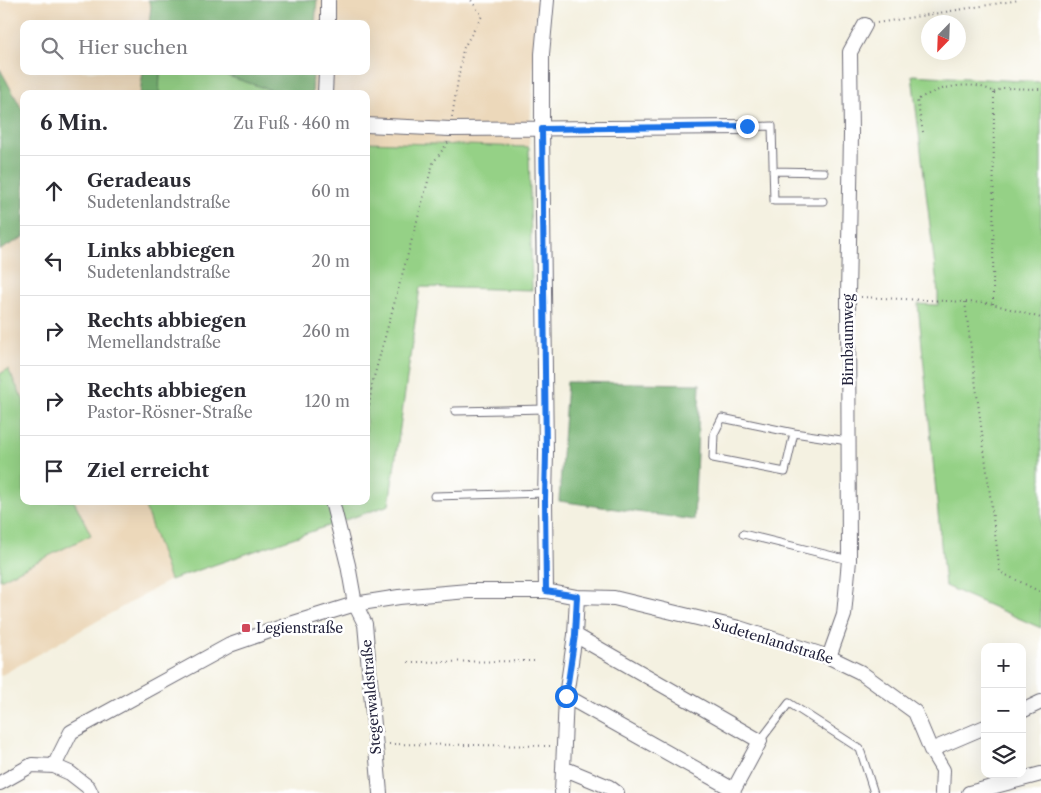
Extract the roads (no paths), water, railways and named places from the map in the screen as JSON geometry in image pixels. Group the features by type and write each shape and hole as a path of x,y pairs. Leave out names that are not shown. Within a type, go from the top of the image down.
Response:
{"street":[{"path":"328,0 328,20"},
{"path":"54,766 71,732 230,645 355,604 399,597 468,590 546,591 542,54 547,0"},
{"name":"Birnbaumweg","path":"829,656 844,615 849,560 848,296 851,135 850,52 865,25"},
{"path":"325,90 326,75"},
{"path":"370,125 450,129 747,126"},
{"name":"Stegerwaldstraße","path":"333,505 348,565 355,604 365,624 380,793"},
{"name":"Sudetenlandstraße","path":"546,591 577,596 614,598 739,628 829,656 860,672 914,712 931,750 943,770 942,793"},
{"path":"562,793 566,696 575,635 577,596"},
{"path":"566,696 733,792 760,740 575,635"},
{"path":"1026,708 1041,702"},
{"path":"931,750 981,729"},
{"path":"0,783 32,766 54,766 70,773 88,787 91,793"},
{"path":"564,768 609,787 617,793"},
{"path":"969,793 1041,774"}],"lane":[{"path":"747,126 772,126 774,202 823,201"},
{"path":"773,171 824,172"},
{"path":"455,411 545,409"},
{"path":"794,433 785,472 713,458 714,434 722,418 794,433 848,441"},
{"path":"434,496 545,493"},
{"path":"743,534 849,560"},
{"path":"760,740 789,703 860,749 874,793"}],"place":[{"name":"Legienstraße","path":"246,628"}]}
